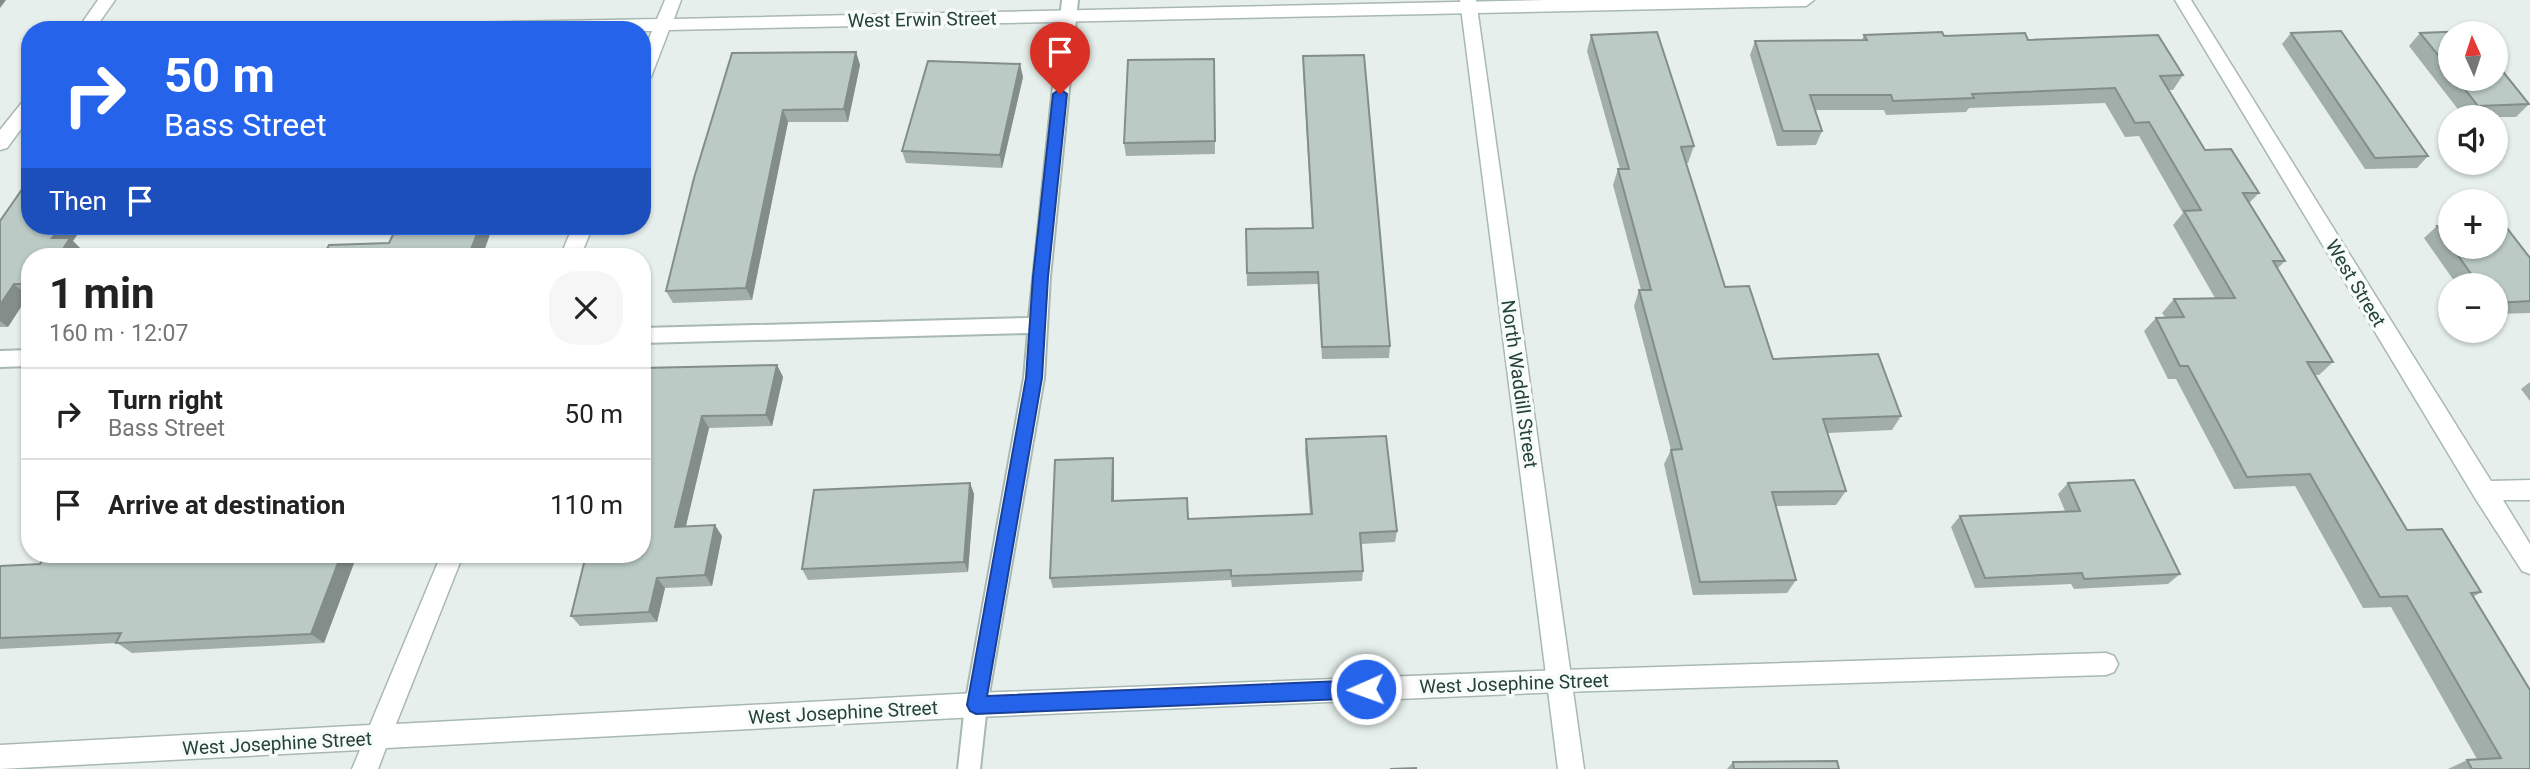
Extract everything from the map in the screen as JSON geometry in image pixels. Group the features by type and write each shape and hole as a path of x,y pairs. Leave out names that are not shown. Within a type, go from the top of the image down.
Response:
{"street":[{"path":"92,21 107,0"},
{"path":"651,54 673,0"},
{"name":"West Erwin Street","path":"651,24 1069,8 1806,0"},
{"name":"West Street","path":"2183,0 2530,564"},
{"name":"North Waddill Street","path":"1469,4 1571,769"},
{"path":"0,143 21,115"},
{"path":"2483,491 2530,490"},
{"path":"365,769 449,563"},
{"name":"West Josephine Street","path":"0,757 976,705 1560,681 2106,664"}],"lane":[{"path":"969,769 976,705 1034,378 1069,8"},
{"path":"651,336 1038,326"},
{"path":"0,359 21,358"}],"building":[{"path":"2341,31 2428,156 2375,158 2291,33"},
{"path":"1657,32 1694,146 1681,147 1725,287 1749,286 1773,359 1878,354 1901,416 1823,419 1846,491 1772,492 1796,580 1700,582 1671,450 1682,449 1639,290 1651,290 1618,169 1629,169 1591,35"},
{"path":"1942,32 1944,36 2025,33 2028,40 2158,35 2183,75 2160,76 2205,150 2231,149 2259,193 2243,193 2285,261 2273,261 2333,362 2307,362 2407,530 2442,529 2481,592 2471,593 2530,690 2530,769 2472,769 2467,760 2501,758 2407,596 2380,597 2310,474 2247,477 2188,366 2180,366 2156,318 2184,317 2174,299 2235,298 2184,211 2201,210 2149,122 2135,123 2115,88 1972,94 1974,98 1893,101 1891,95 1810,95 1822,131 1783,131 1755,41 1867,40 1864,35"},
{"path":"2438,32 2438,55 2420,33"},
{"path":"856,52 844,109 783,110 746,288 666,291 694,178 732,53"},
{"path":"1364,55 1390,346 1322,347 1318,272 1247,273 1246,229 1313,228 1303,56"},
{"path":"1214,59 1215,141 1124,143 1128,60"},
{"path":"928,61 1020,64 1000,155 902,151"},
{"path":"2508,78 2529,104 2504,105 2477,105 2466,91 2508,91"},
{"path":"21,191 21,235 70,238 64,248 21,248 21,284 14,284 0,305 0,221"},
{"path":"2508,229 2530,258 2530,301 2508,302 2508,273 2470,273 2461,259 2508,259"},
{"path":"393,235 477,235 471,248 328,248 329,245 389,243"},
{"path":"777,365 766,415 702,416 675,527 715,525 705,575 657,578 649,612 571,616 584,563 651,563 651,368"},
{"path":"1386,436 1397,531 1360,533 1363,571 1231,576 1231,570 1050,578 1055,460 1113,458 1112,501 1187,498 1188,519 1312,514 1306,439"},
{"path":"2134,480 2180,574 2084,579 2082,573 1985,578 1960,516 2080,511 2068,483"},
{"path":"970,483 964,562 802,569 814,490"},
{"path":"338,563 311,634 116,643 121,633 0,638 0,566"},
{"path":"1837,761 1839,769 1734,769 1733,762"}],"route":[{"path":"1060,94 1041,277 1034,378 976,705 1366,689"}]}
